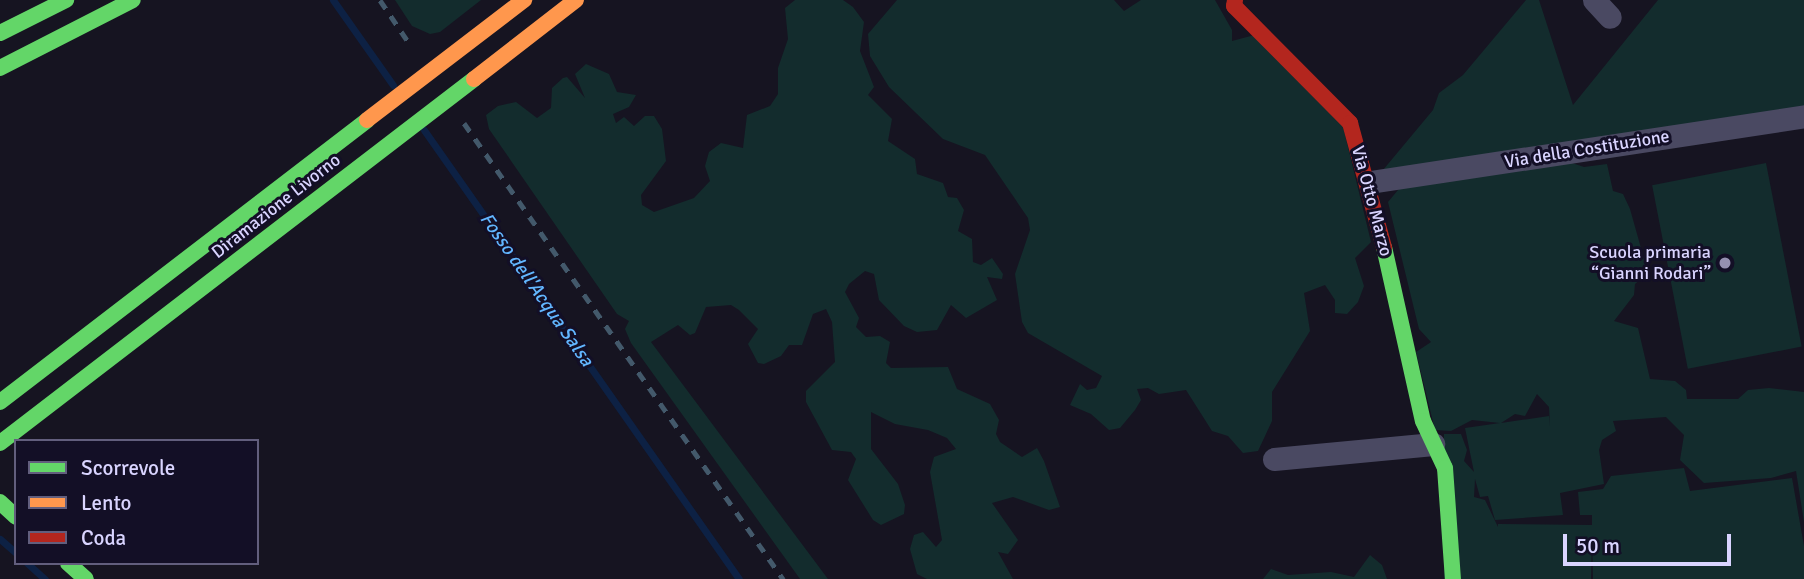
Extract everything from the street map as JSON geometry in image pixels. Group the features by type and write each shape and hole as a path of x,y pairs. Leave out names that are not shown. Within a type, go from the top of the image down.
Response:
{"main road":[{"path":"0,33 66,0"},
{"path":"0,68 133,0"},
{"name":"Diramazione Livorno","path":"0,402 524,0"},
{"name":"Diramazione Livorno","path":"0,443 576,0"},
{"name":"Via Otto Marzo","path":"1235,0 1234,6 1350,123 1370,182 1423,421 1445,468 1453,579"},
{"path":"0,502 14,515"},
{"path":"70,565 86,579"}],"street":[{"path":"1594,0 1611,17"},
{"name":"Via della Costituzione","path":"1370,182 1804,116"},
{"path":"1273,459 1433,444"}],"green space":[{"path":"395,0 481,0 440,32 430,34 412,26"},
{"path":"795,0 843,0 853,7 864,22 860,51 874,87 868,95 892,119 888,141 915,159 917,174 943,183 948,197 957,198 964,210 958,231 972,239 973,262 981,265 992,258 1003,274 1002,279 987,277 997,300 966,318 951,305 937,330 917,332 904,326 879,300 874,274 865,271 849,284 845,292 859,318 856,327 866,337 880,336 890,342 886,363 891,368 948,367 957,389 990,404 999,420 996,434 1000,442 1022,457 1037,448 1060,507 1049,510 1013,497 992,503 1018,540 1008,554 998,552 1013,579 927,579 917,574 910,549 914,535 923,532 936,547 942,540 930,472 934,457 956,449 947,438 928,430 895,424 871,412 871,449 898,484 905,505 904,514 881,525 873,520 848,480 856,459 851,452 832,450 806,402 806,391 835,362 832,322 826,309 813,314 802,345 789,345 781,356 764,364 758,363 748,344 758,329 739,310 731,305 706,307 695,333 690,335 678,325 651,342 828,579 800,579 631,343 625,329 629,321 617,314 489,129 486,115 498,106 516,102 537,118 551,108 552,88 563,78 567,77 585,98 575,74 586,64 609,74 617,92 636,95 629,107 613,114 616,123 624,117 634,126 645,116 654,116 662,129 666,161 641,195 642,205 654,212 694,198 710,181 705,166 709,152 721,143 743,148 747,115 770,106 778,94 778,68 788,39 785,8"},
{"path":"897,0 1114,0 1124,11 1141,0 1215,0 1232,30 1232,41 1262,33 1339,110 1371,242 1355,258 1364,286 1358,302 1347,314 1335,313 1335,300 1325,285 1304,293 1310,331 1272,392 1272,421 1258,451 1243,453 1228,436 1212,431 1186,390 1159,394 1148,388 1137,389 1141,400 1135,410 1120,428 1109,430 1091,414 1070,405 1080,384 1087,390 1096,388 1102,376 1028,333 1022,322 1015,274 1030,230 1028,218 985,155 943,139 889,87 870,56 868,34"},
{"path":"1526,0 1539,0 1573,105 1658,0 1804,0 1804,109 1378,176 1433,110 1439,93 1463,75"},
{"path":"1557,158 1584,167 1607,164 1613,191 1623,194 1630,209 1648,273 1635,284 1634,295 1614,321 1638,328 1650,379 1675,381 1686,390 1687,399 1738,399 1748,390 1769,388 1804,392 1804,522 1796,471 1771,478 1704,483 1680,460 1684,435 1666,417 1613,421 1616,431 1602,440 1599,450 1604,484 1560,493 1563,515 1495,520 1488,496 1480,497 1475,479 1474,497 1485,500 1498,527 1498,524 1592,525 1592,515 1580,515 1578,492 1603,489 1611,476 1684,468 1690,491 1792,478 1804,546 1804,579 1593,579 1592,539 1591,579 1444,579 1444,434 1461,434 1467,450 1464,461 1474,472 1465,428 1500,423 1472,420 1451,431 1435,430 1416,352 1431,342 1419,329 1388,202 1403,184","holes":["1537,394 1549,407 1550,426 1549,416 1501,423 1515,414 1525,416"]},
{"path":"1766,163 1802,347 1688,369 1652,185"},
{"path":"1370,555 1382,565 1387,579 1263,579 1271,569 1288,575 1331,572 1354,577"}],"waterway":[{"name":"Fosso dell'Acqua Salsa","path":"333,0 393,85"},
{"name":"Fosso dell'Acqua Salsa","path":"424,130 739,579"},
{"path":"0,539 14,551"},
{"path":"29,565 45,579"}],"railway":[{"path":"380,0 409,43"},
{"path":"464,123 783,579"}],"traffic: fast":[{"path":"0,33 66,0"},
{"path":"0,68 133,0"},
{"path":"0,443 474,79"},
{"path":"0,402 367,120"},
{"path":"1384,247 1423,421 1445,468 1453,579"},
{"path":"0,502 14,515"},
{"path":"70,565 86,579"}],"traffic: jam":[{"path":"1235,0 1234,6 1350,123 1384,247"}],"traffic: slow":[{"path":"367,120 524,0"},
{"path":"474,79 576,0"}],"place":[{"name":"Scuola primaria “Gianni Rodari”","path":"1725,263"}]}
